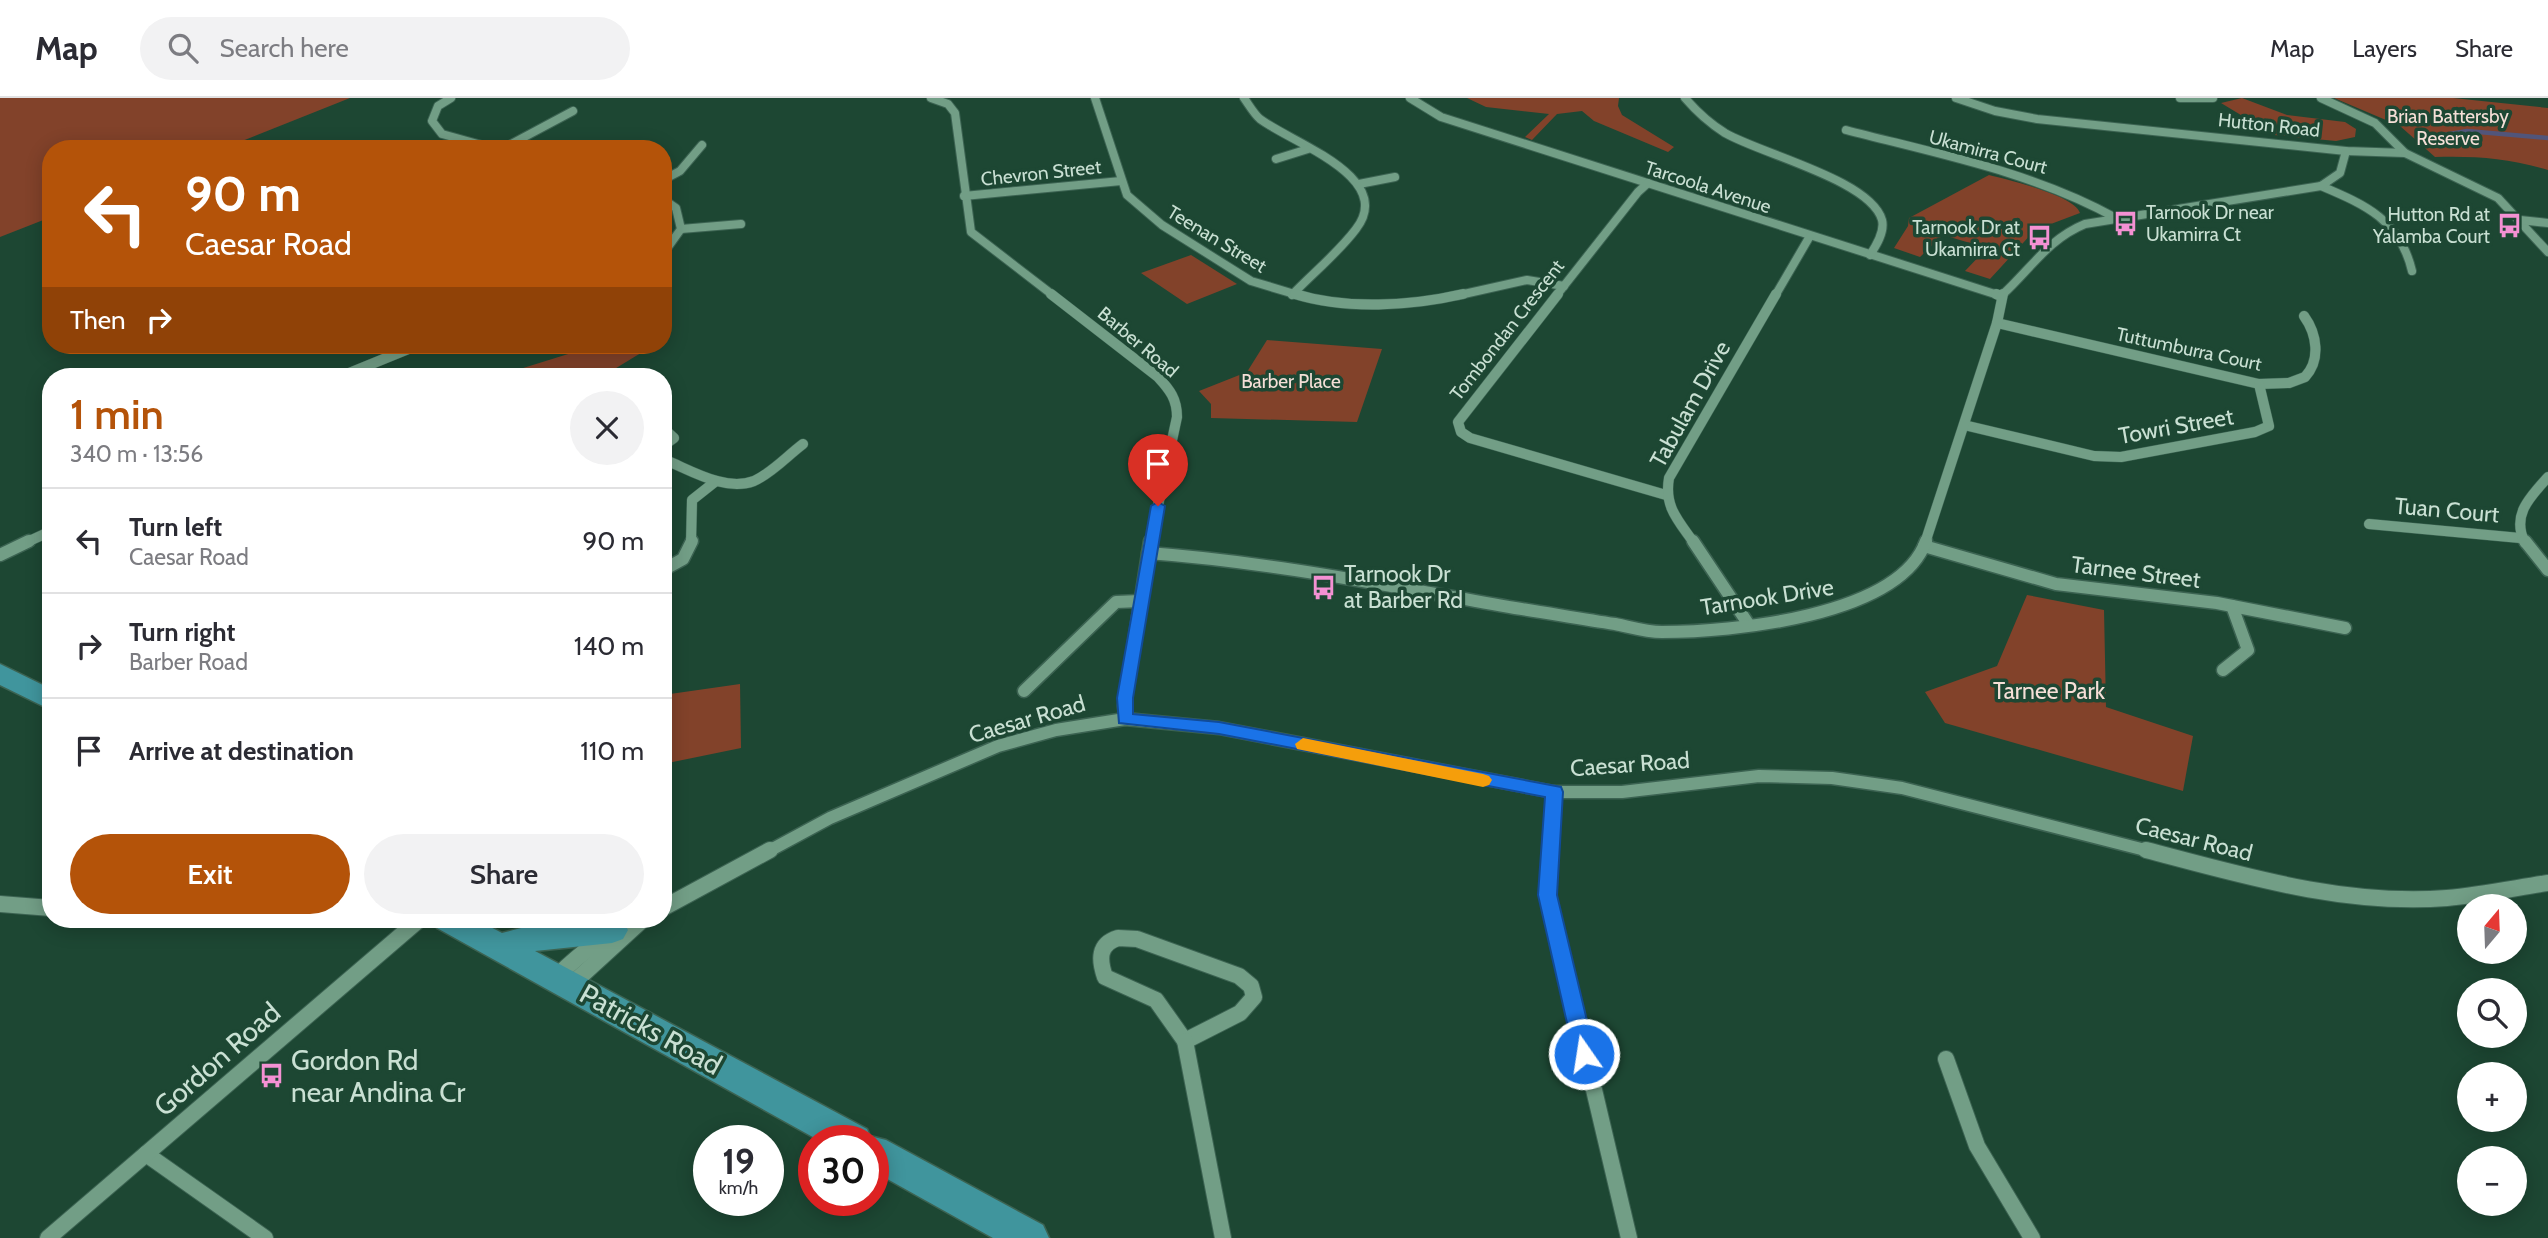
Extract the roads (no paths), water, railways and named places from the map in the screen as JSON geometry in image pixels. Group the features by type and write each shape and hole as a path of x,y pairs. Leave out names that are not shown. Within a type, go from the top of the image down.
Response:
{"main road":[{"path":"0,673 42,696"},
{"name":"Patricks Road","path":"464,928 825,1125"},
{"path":"499,947 544,935 612,930"},
{"path":"889,1161 1030,1238"}],"street":[{"path":"452,98 438,106 432,121 442,134 464,140"},
{"name":"Barber Road","path":"931,98 948,104 955,113 964,196 971,232 1157,377 1170,390 1177,404 1177,417 1140,601 1124,706 1125,719"},
{"name":"Teenan Street","path":"1096,98 1121,181 1134,203 1162,225 1251,281 1292,295 1328,301 1391,305 1442,299 1527,280 1564,286"},
{"path":"1244,98 1258,118 1344,170 1359,184 1366,196 1366,210 1357,228 1292,295"},
{"name":"Tarcoola Avenue","path":"1410,98 1441,117 2001,296"},
{"path":"1685,98 1699,117 1738,141 1833,178 1868,200 1879,211 1882,220 1880,239 1870,255"},
{"name":"Hutton Road","path":"1956,98 1995,111 2037,119 2346,150 2405,153 2487,191 2520,220 2548,252"},
{"path":"2180,98 2213,98"},
{"path":"2321,98 2375,122 2405,153"},
{"path":"519,140 573,111"},
{"name":"Ukamirra Court","path":"1846,130 2041,182 2080,198 2116,218"},
{"path":"672,175 680,171 702,145"},
{"path":"1276,159 1308,149"},
{"path":"2001,296 2014,287 2041,250 2061,233 2085,224 2116,218 2321,186 2340,175 2346,162 2346,150"},
{"path":"1359,184 1395,177"},
{"name":"Chevron Street","path":"964,196 1121,181"},
{"name":"Tombondan Crescent","path":"1648,183 1638,192 1458,422 1461,432 1482,443 1666,495"},
{"path":"2321,186 2359,202 2385,220 2409,251 2413,271"},
{"path":"672,205 676,208 681,229 672,242"},
{"path":"2520,220 2548,223"},
{"path":"681,229 741,224"},
{"name":"Tabulam Drive","path":"1749,625 1673,512 1666,495 1669,478 1810,236"},
{"name":"Tarnook Drive","path":"1148,553 1229,559 1659,632 1718,629 1836,610 1872,596 1895,581 1916,560 1924,546 1997,323 2002,305 2001,296"},
{"name":"Tuttumburra Court","path":"1997,323 2259,384 2300,381 2311,374 2315,366 2315,331 2304,316"},
{"path":"362,368 396,354"},
{"name":"Towri Street","path":"1964,425 2094,456 2121,457 2255,432 2269,426 2259,384"},
{"path":"672,462 716,481 736,484 753,481 803,444"},
{"path":"2548,477 2522,504 2519,520 2521,538 2548,570"},
{"path":"672,565 685,558 692,549 692,500 716,481"},
{"name":"Tuan Court","path":"2369,524 2521,538"},
{"path":"0,555 42,535"},
{"name":"Tarnee Street","path":"1924,546 2056,584 2232,606 2345,628"},
{"path":"1024,691 1116,602 1140,601"},
{"path":"2224,670 2248,650 2232,606"},
{"name":"Caesar Road","path":"672,903 830,818 946,767 998,746 1056,730 1125,719 1219,728 1555,792 1622,792 1759,776 1832,778 1902,788 2286,886 2347,896 2447,898 2548,883"},
{"path":"1555,792 1548,895 1629,1238"},
{"path":"0,904 42,907"},
{"name":"Gordon Road","path":"48,1238 410,928"},
{"path":"563,981 592,943 618,928"},
{"path":"563,981 631,928"},
{"path":"1185,1041 1240,1013 1254,997 1251,986 1239,976 1137,939 1122,935 1105,943 1100,966 1105,977 1156,1000 1185,1041 1223,1238"},
{"path":"1946,1059 1977,1146 2032,1238"},
{"path":"146,1154 265,1238"}],"waterway":[{"path":"2421,139 2467,131 2548,138"}],"place":[{"name":"Tarnook Dr near Ukamirra Ct","path":"2126,223"},
{"name":"Hutton Rd at Yalamba Court","path":"2510,225"},
{"name":"Tarnook Dr at Ukamirra Ct","path":"2040,238"},
{"name":"Tarnook Dr at Barber Rd","path":"1324,587"},
{"name":"Gordon Rd near Andina Cr","path":"271,1076"}],"park label":[{"name":"Brian Battersby Reserve","path":"2448,127"},
{"name":"Barber Place","path":"1291,381"},
{"name":"Tarnee Park","path":"2049,691"}]}
